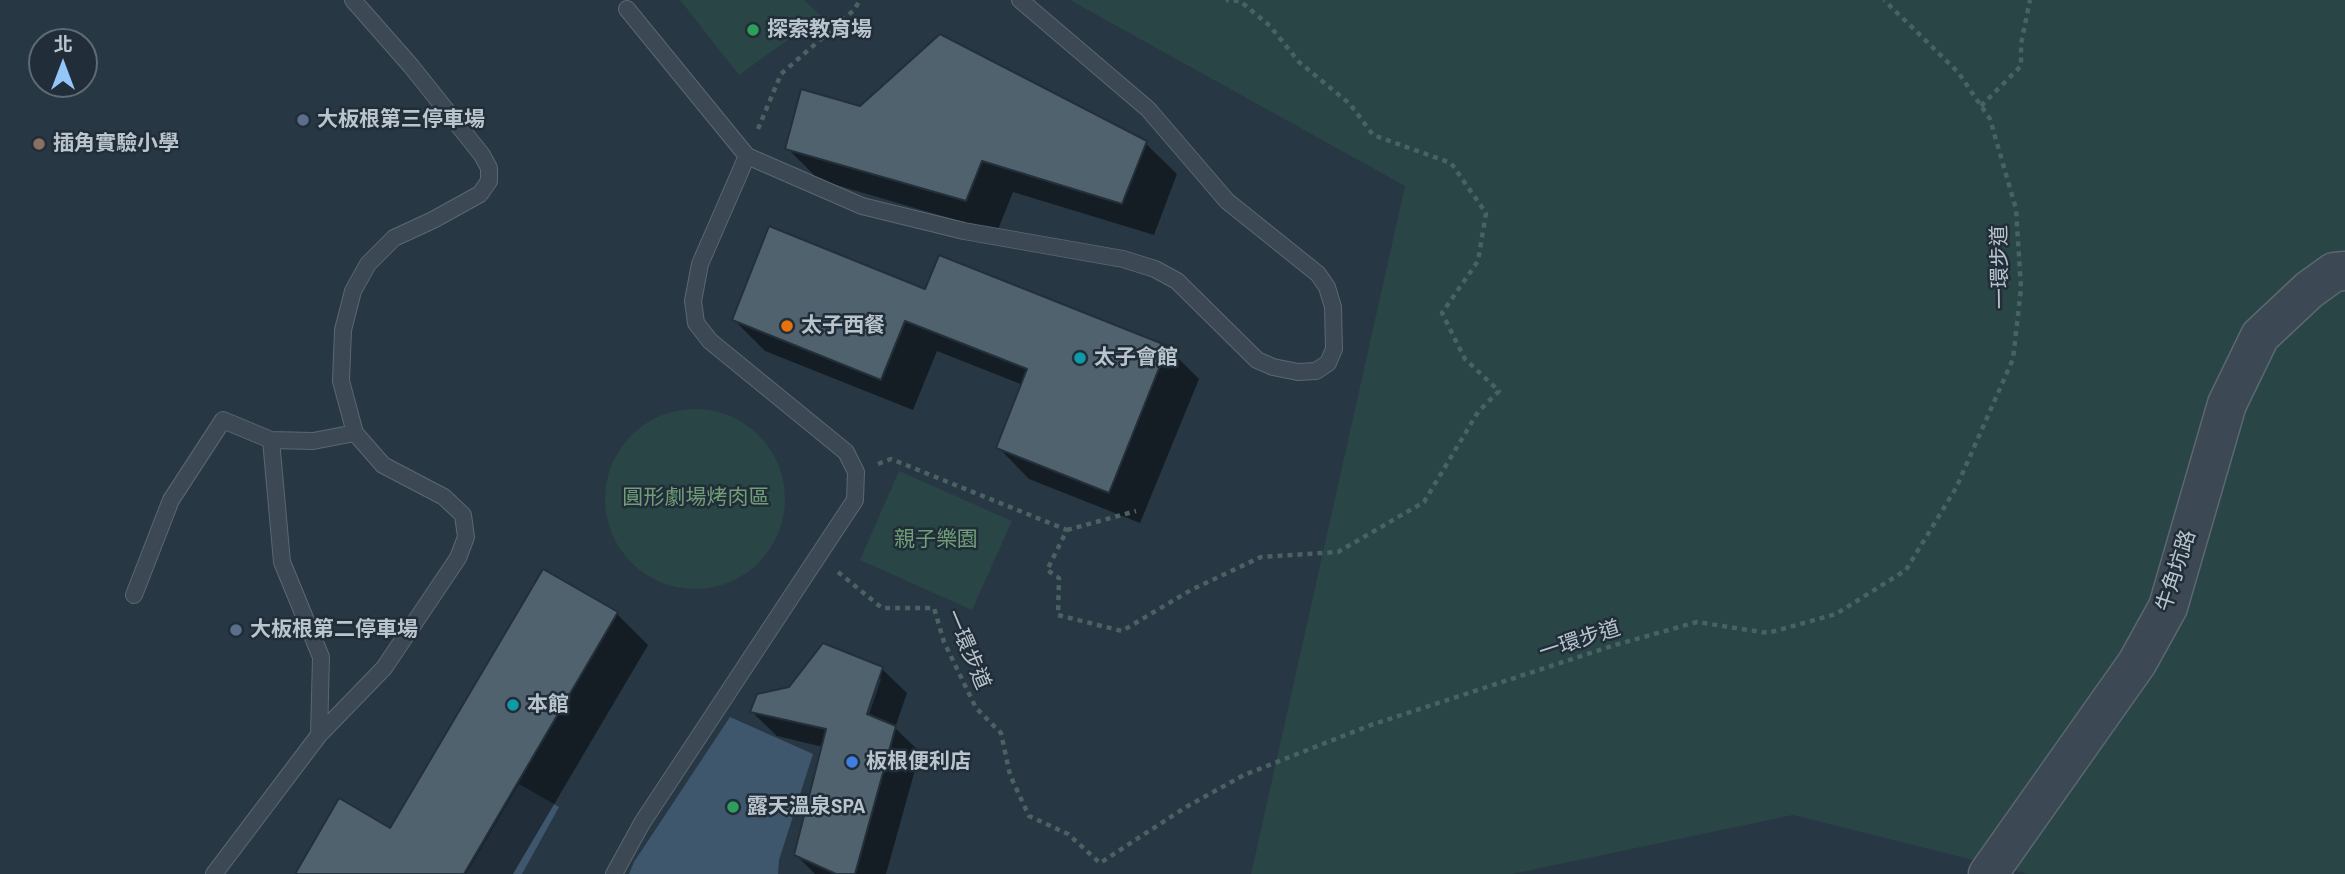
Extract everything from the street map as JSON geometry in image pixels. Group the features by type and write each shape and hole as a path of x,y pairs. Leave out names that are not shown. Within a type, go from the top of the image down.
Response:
{"street":[{"name":"牛角坑路","path":"1988,874 2137,663 2168,607 2227,404 2260,335 2309,290 2334,272 2345,271"}],"lane":[{"path":"214,874 319,735 384,668 458,558 466,537 463,515 444,497 383,465 355,433 341,381 343,330 353,291 368,264 394,238 480,194 489,181 489,168 482,155 411,66 353,0"},
{"path":"627,9 747,156 862,206 964,231 1123,259 1155,269 1177,281 1257,360 1273,367 1298,372 1316,371 1328,363 1334,349 1333,307 1327,287 1318,274 1227,201 1148,109 1020,0"},
{"path":"614,874 642,823 855,500 856,472 846,452 710,341 696,323 693,301 700,264 747,156"},
{"path":"134,595 171,500 223,420 271,440 313,441 355,433"},
{"path":"271,440 282,562 321,657 319,735"}],"path":[{"path":"747,156 781,74 854,10 860,0"},
{"name":"一環步道","path":"818,556 882,608 934,608 944,642 976,708 1001,733 1010,775 1029,816 1068,834 1100,863 1186,807 1244,775 1371,725 1615,645 1697,622 1768,633 1836,614 1906,570 1956,488 2013,359 2021,288 2016,209 1990,119 1958,72 1884,0"},
{"path":"1981,106 2021,66 2021,44 2030,0"},
{"path":"856,472 891,459 1067,530 1136,512"},
{"path":"1058,615 1059,578 1047,570 1067,530"}],"green space":[{"name":"探索教育場","path":"680,0 804,0 821,16 739,75"},
{"path":"1070,0 2345,0 2345,874 2029,874 1793,815 1512,874 1251,874 1405,186"},
{"name":"圓形劇場烤肉區","path":"695,409 713,410 730,416 759,435 778,464 784,481 784,517 778,534 759,563 730,582 713,588 695,589 677,588 660,582 631,563 612,534 606,517 605,499 606,481 612,464 631,435 660,416 677,410"},
{"name":"親子樂園","path":"899,471 1012,521 972,610 860,560"}],"water":[{"name":"露天溫泉SPA","path":"730,717 813,754 779,860 778,874 629,874 634,862"},
{"path":"519,784 559,807 522,874 466,874"}],"building":[{"path":"940,34 1147,141 1122,204 982,161 966,201 785,149 801,89 860,106"},
{"name":"太子會館","path":"769,226 925,289 939,255 1168,346 1109,493 996,448 1027,369 905,321 881,380 732,320"},
{"name":"本館","path":"543,569 618,612 464,874 295,874 339,798 390,828"},
{"name":"板根便利店","path":"823,643 883,667 867,714 896,726 855,874 836,874 794,855 826,729 750,712 757,694 789,687"}],"place":[{"name":"探索教育場","path":"753,30"},
{"name":"大板根第三停車場","path":"303,120"},
{"name":"插角實驗小學","path":"39,144"},
{"name":"太子西餐","path":"787,326"},
{"name":"太子會館","path":"1080,358"},
{"name":"大板根第二停車場","path":"236,630"},
{"name":"本館","path":"513,705"},
{"name":"板根便利店","path":"852,762"},
{"name":"露天溫泉SPA","path":"733,807"}]}
